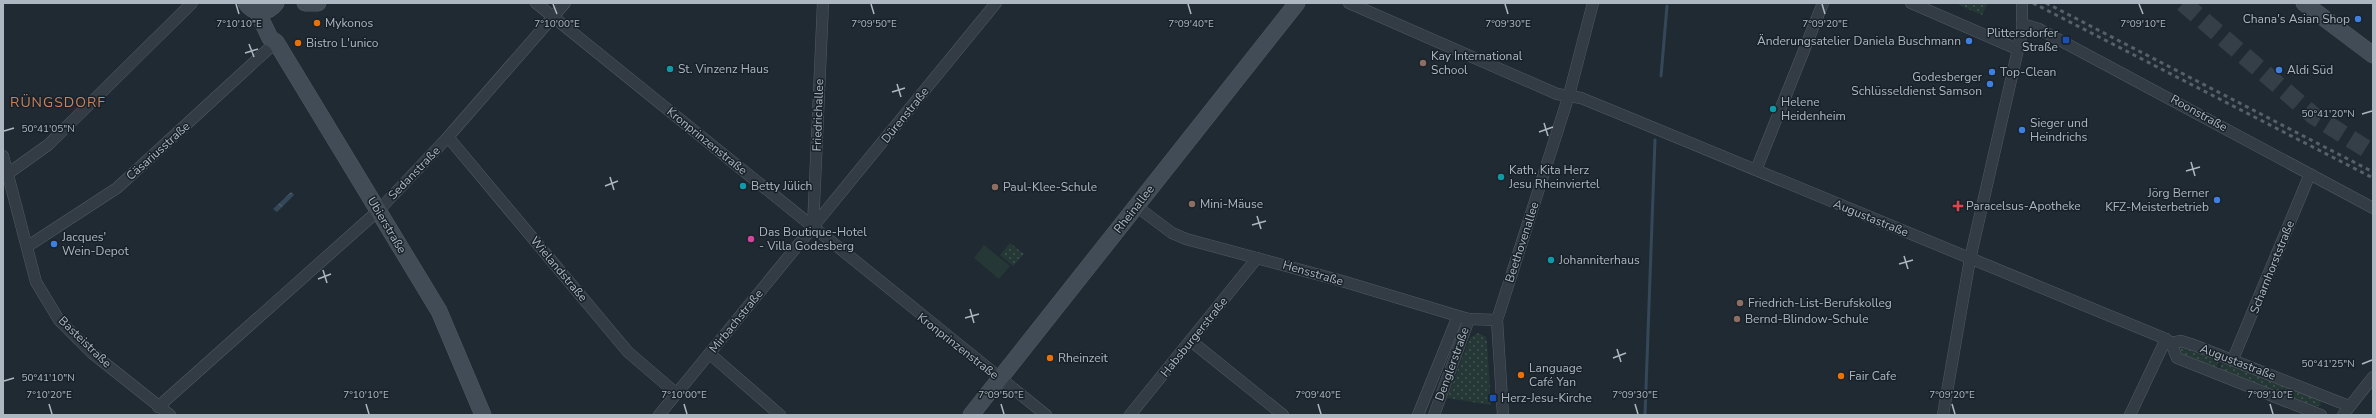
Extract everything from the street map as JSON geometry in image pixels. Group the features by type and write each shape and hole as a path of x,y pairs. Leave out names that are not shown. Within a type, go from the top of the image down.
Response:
{"main road":[{"path":"305,3 318,3"},
{"name":"Rheinallee","path":"971,415 1297,3"},
{"path":"2304,3 2373,55"},
{"name":"Ubierstraße","path":"262,7 270,38 276,42 439,311 483,415"}],"street":[{"path":"6,175 48,145 192,3"},
{"name":"Kronprinzenstraße","path":"536,3 1046,415"},
{"name":"Sedanstraße","path":"158,407 379,210 448,138 565,3"},
{"name":"Friedrichallee","path":"813,227 823,3"},
{"name":"Dürenstraße","path":"813,227 996,3"},
{"name":"Augustastraße","path":"1349,3 1557,94 1569,95 1625,116 2168,341 2181,341 2233,359 2346,410"},
{"name":"Beethovenallee","path":"1502,415 1497,320 1569,95 1593,3"},
{"path":"1756,170 1824,3"},
{"path":"1911,3 2018,49"},
{"path":"1943,415 1970,259 2018,49 2022,24 2022,3"},
{"name":"Roonstraße","path":"2022,24 2039,29 2145,84 2373,208"},
{"name":"Cäsariusstraße","path":"28,246 117,188 276,42"},
{"name":"Wielandstraße","path":"448,138 628,352 677,394"},
{"name":"Basteistraße","path":"3,156 6,175 28,246 36,282 59,320 92,353 158,407 170,415"},
{"name":"Scharnhorststraße","path":"2233,359 2310,174"},
{"name":"Hensstraße","path":"1136,206 1172,233 1469,319 1497,320"},
{"name":"Mirbachstraße","path":"660,415 813,227"},
{"name":"Habsburgerstraße","path":"1130,415 1257,258"},
{"name":"Denglerstraße","path":"1458,316 1420,410 1435,412 1469,319"},
{"path":"1191,341 1283,415"},
{"path":"2130,415 2168,341"},
{"name":"Augustastraße","path":"2168,341 2177,358 2321,415"},
{"path":"710,354 780,415"},
{"path":"2346,410 2373,377"}],"green space":[{"path":"1960,3 1988,3 1982,15 1959,5"},
{"path":"1010,243 1024,254 1013,266 1000,255"},
{"path":"984,245 1010,266 999,279 974,258"},
{"path":"1478,333 1486,337 1487,342 1491,405 1447,398 1470,338"},
{"path":"2180,345 2220,359 2216,369 2179,353 2178,349"},
{"path":"2223,361 2320,400 2321,405 2315,407 2219,370"}],"water":[{"path":"291,192 294,195 277,212 273,209"}],"waterway":[{"path":"1661,76 1667,6"},
{"path":"1645,415 1655,140"}],"tunnel":[{"path":"2183,3 2314,116 2373,153"}],"railway":[{"path":"2033,3 2373,178"},
{"path":"2046,3 2373,172"}],"place":[{"name":"Chana's Asian Shop","path":"2358,19"},
{"name":"Mykonos","path":"317,23"},
{"name":"Plittersdorfer Straße","path":"2066,40"},
{"name":"Änderungsatelier Daniela Buschmann","path":"1969,41"},
{"name":"Bistro L'unico","path":"298,43"},
{"name":"Kay International School","path":"1423,63"},
{"name":"St. Vinzenz Haus","path":"670,69"},
{"name":"Aldi Süd","path":"2279,70"},
{"name":"Top-Clean","path":"1992,72"},
{"name":"Godesberger Schlüsseldienst Samson","path":"1990,84"},
{"name":"Helene Heidenheim","path":"1773,109"},
{"name":"Sieger und Heindrichs","path":"2022,130"},
{"name":"Kath. Kita Herz Jesu Rheinviertel","path":"1501,177"},
{"name":"Betty Jülich","path":"743,186"},
{"name":"Paul-Klee-Schule","path":"995,187"},
{"name":"Jörg Berner KFZ-Meisterbetrieb","path":"2217,200"},
{"name":"Mini-Mäuse","path":"1192,204"},
{"name":"Paracelsus-Apotheke","path":"1958,206"},
{"name":"Das Boutique-Hotel - Villa Godesberg","path":"751,239"},
{"name":"Jacques' Wein-Depot","path":"54,244"},
{"name":"Johanniterhaus","path":"1551,260"},
{"name":"Friedrich-List-Berufskolleg","path":"1740,303"},
{"name":"Bernd-Blindow-Schule","path":"1737,319"},
{"name":"Rheinzeit","path":"1050,358"},
{"name":"Language Café Yan","path":"1521,375"},
{"name":"Fair Cafe","path":"1841,376"},
{"name":"Herz-Jesu-Kirche","path":"1493,398"}],"district":[{"name":"RÜNGSDORF","path":"58,102"}]}
